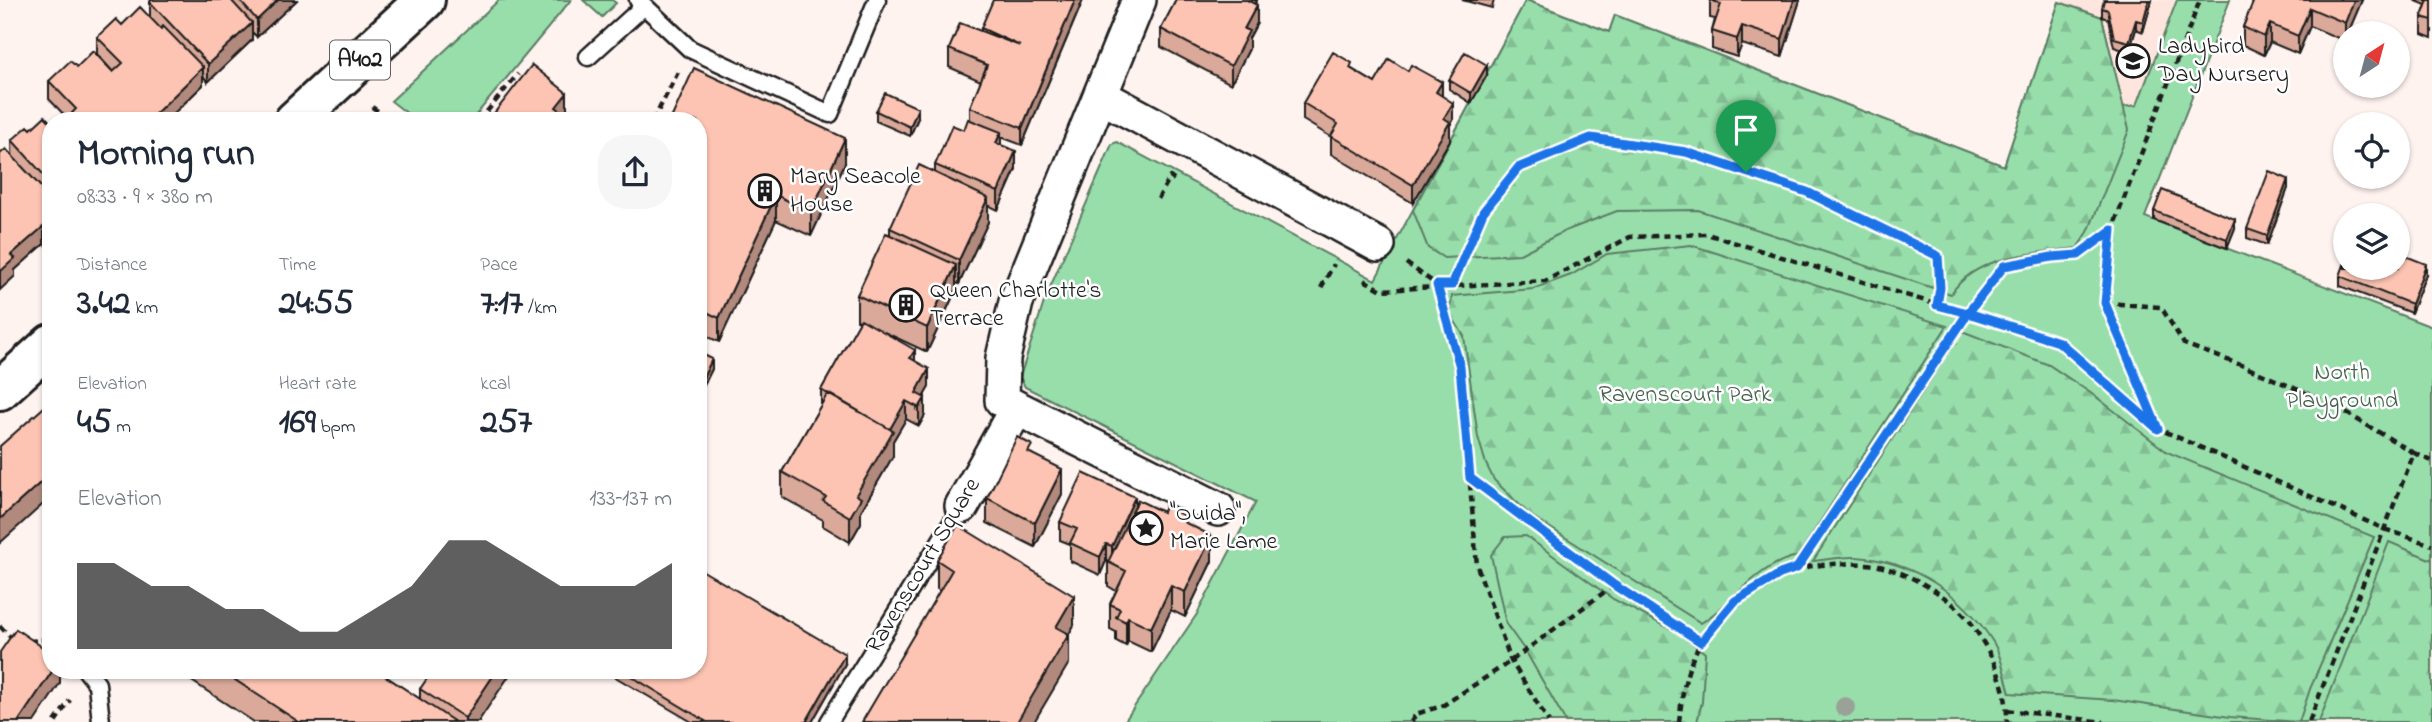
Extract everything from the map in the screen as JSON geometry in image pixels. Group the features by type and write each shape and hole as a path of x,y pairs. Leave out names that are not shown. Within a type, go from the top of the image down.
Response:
{"main road":[{"name":"A402","path":"305,112 425,0"},
{"path":"0,390 42,352"}],"street":[{"path":"1139,0 1016,302 1003,358 1002,400 1218,509"},
{"path":"1101,96 1378,245"},
{"name":"Ravenscourt Square","path":"962,506 1017,408"}],"lane":[{"path":"588,57 641,3 690,49 830,114 877,0"},
{"name":"Ravenscourt Square","path":"829,722 962,506"},
{"path":"93,679 97,684 101,722"}],"path":[{"path":"2158,429 2105,303 2112,230 2200,0"},
{"path":"658,112 690,49"},
{"path":"486,112 518,74"},
{"path":"372,107 379,112"},
{"path":"1452,285 1483,212 1518,168 1591,138 1686,152 1807,192 1938,256 1940,288 1937,305"},
{"path":"1158,198 1170,177 1181,183"},
{"path":"1797,568 1968,313 2004,266 2078,255 2112,230"},
{"path":"1358,277 1382,290 1545,281 1630,237 1707,234 2059,342 2158,429 2384,529 2432,545"},
{"path":"1378,245 1437,285 1460,367 1478,566 1511,661 1549,722"},
{"path":"1321,288 1334,264 1323,258"},
{"path":"2105,303 2161,307 2184,344 2331,404 2432,461"},
{"path":"2309,722 2414,453"},
{"path":"1470,478 1614,585 1701,642"},
{"path":"1679,722 1683,685 1701,642 1735,601 1780,574 1797,568 1837,564 1882,566 1929,586 1968,618 1995,661 2007,710 2007,722"},
{"path":"1411,722 1416,714 1442,706 1511,661 1614,585"},
{"path":"0,626 15,642"},
{"path":"27,641 42,640"},
{"path":"2007,710 2104,722"}],"shaded area":[{"name":"Ladybird Day Nursery","path":"2059,0 2177,0 2137,105 2122,107 2102,17"}],"green space":[{"path":"499,0 571,0 478,112 405,112 391,101"},
{"path":"583,0 612,0 616,3 602,17"},
{"name":"Ravenscourt Park","path":"1526,0 1609,32 1615,15 2004,166 2059,2 2102,17 2123,107 2137,105 2177,0 2230,0 2145,217 2432,327 2432,722 1124,722 1197,614 1256,502 1025,387 1020,377 1045,299 1112,144 1117,142 1375,280"},
{"path":"1526,0 1609,32 1615,15 2004,166 2059,2 2102,17 2129,130 2088,232 2077,248 2026,254 1991,263 1962,281 1951,294 1698,210 1617,211 1565,231 1520,254 1444,258 1428,248 1413,210"},
{"path":"1691,245 1947,326 1798,556 1784,560 1759,575 1701,623 1530,515 1494,480 1478,437 1464,336 1449,312 1452,296 1533,289 1571,275 1607,254"},
{"path":"1962,331 2049,365 2095,396 2167,452 2374,537 2310,689 2299,722 2230,717 2113,700 2010,693 1993,642 1967,609 1935,583 1897,565 1877,560 1851,557 1813,561"},
{"path":"1526,536 1613,599 1680,634 1705,653 1702,702 1697,722 1566,722 1526,652 1506,624 1491,555 1505,537"},
{"path":"2389,542 2432,560 2432,722 2319,722"}],"building":[{"path":"151,0 231,0 252,23 208,64"},
{"path":"239,0 278,0 257,20"},
{"path":"993,0 1075,0 1022,128 970,107 987,65 949,49 960,23 1020,46 981,28"},
{"path":"1176,0 1247,0 1257,5 1244,29 1249,31 1231,66 1161,29"},
{"path":"1711,0 1794,0 1782,39 1742,26 1737,39 1712,31 1721,4"},
{"path":"2104,0 2149,0 2143,22 2136,20 2129,42 2114,38 2108,10 2102,8"},
{"path":"2254,0 2354,0 2346,21 2310,8 2298,36 2270,24 2264,37 2243,27"},
{"path":"2428,0 2432,0 2432,20 2422,17"},
{"path":"140,7 161,29 163,26 203,67 157,112 73,112 76,109 49,81 70,61 77,67 93,51 113,72 123,63 97,37 116,19 122,25"},
{"path":"1333,52 1352,63 1350,68 1375,83 1389,59 1408,71 1411,65 1442,82 1436,92 1453,103 1444,118 1450,122 1413,185 1331,136 1338,124 1303,103"},
{"path":"1465,52 1487,65 1471,93 1449,80"},
{"path":"532,65 567,93 556,107 562,112 495,112"},
{"name":"Mary Seacole House","path":"694,68 845,138 811,212 776,195 719,318 707,312 707,112 674,112"},
{"path":"885,93 918,108 910,127 876,111"},
{"path":"42,119 42,173 12,140 28,126 31,129"},
{"path":"968,119 1001,132 996,143 1016,151 998,192 935,165 952,125 964,130"},
{"path":"6,149 42,188 42,228 11,255 15,258 0,272 0,154"},
{"path":"919,165 988,198 959,260 890,228"},
{"path":"2269,171 2288,179 2267,236 2247,229"},
{"path":"2162,190 2235,219 2227,239 2154,211"},
{"path":"886,233 956,265 927,328 857,295"},
{"path":"2410,258 2426,264 2411,304 2350,280 2410,280"},
{"path":"861,319 915,350 910,358 929,369 916,393 925,398 919,408 906,401 890,429 821,390"},
{"path":"707,356 712,359 707,370"},
{"path":"828,393 893,431 856,495 861,498 850,517 823,501 826,497 782,472"},
{"path":"42,409 42,481 0,519 0,446"},
{"path":"1017,437 1032,445 1028,452 1062,469 1035,523 987,498"},
{"path":"1083,473 1135,497 1112,546 1106,544 1100,557 1070,543 1077,529 1060,522"},
{"path":"1138,500 1163,512 1165,506 1187,517 1184,522 1212,536 1185,592 1171,586 1151,628 1128,617 1126,622 1116,617 1120,609 1110,604 1126,571 1108,562"},
{"path":"958,525 1074,596 1056,627 1069,634 1017,722 862,722 952,570 937,560"},
{"path":"707,573 845,654 806,722 707,722 636,679 707,679"},
{"path":"16,629 42,647 42,679 47,679 18,722 0,722 0,652"},
{"path":"234,679 390,679 455,722 299,722"},
{"path":"427,679 491,679 465,718 420,689"}],"place":[{"name":"Ladybird Day Nursery","path":"2133,61"},
{"name":"Mary Seacole House","path":"765,191"},
{"name":"Queen Charlotte's Terrace","path":"906,305"},
{"name":"\"Ouida\", Marie Lame","path":"1146,528"}],"route":[{"path":"1746,172 1686,152 1591,138 1518,168 1483,212 1452,285 1437,285 1460,367 1470,478 1614,585 1701,642 1735,601 1780,574 1797,568 1968,313 2059,342 2158,429 2105,303 2112,230 2078,255 2004,266 1968,313 1937,305 1940,288 1938,256 1807,192 1746,172"}],"park label":[{"name":"North Playground","path":"2342,387"}]}
